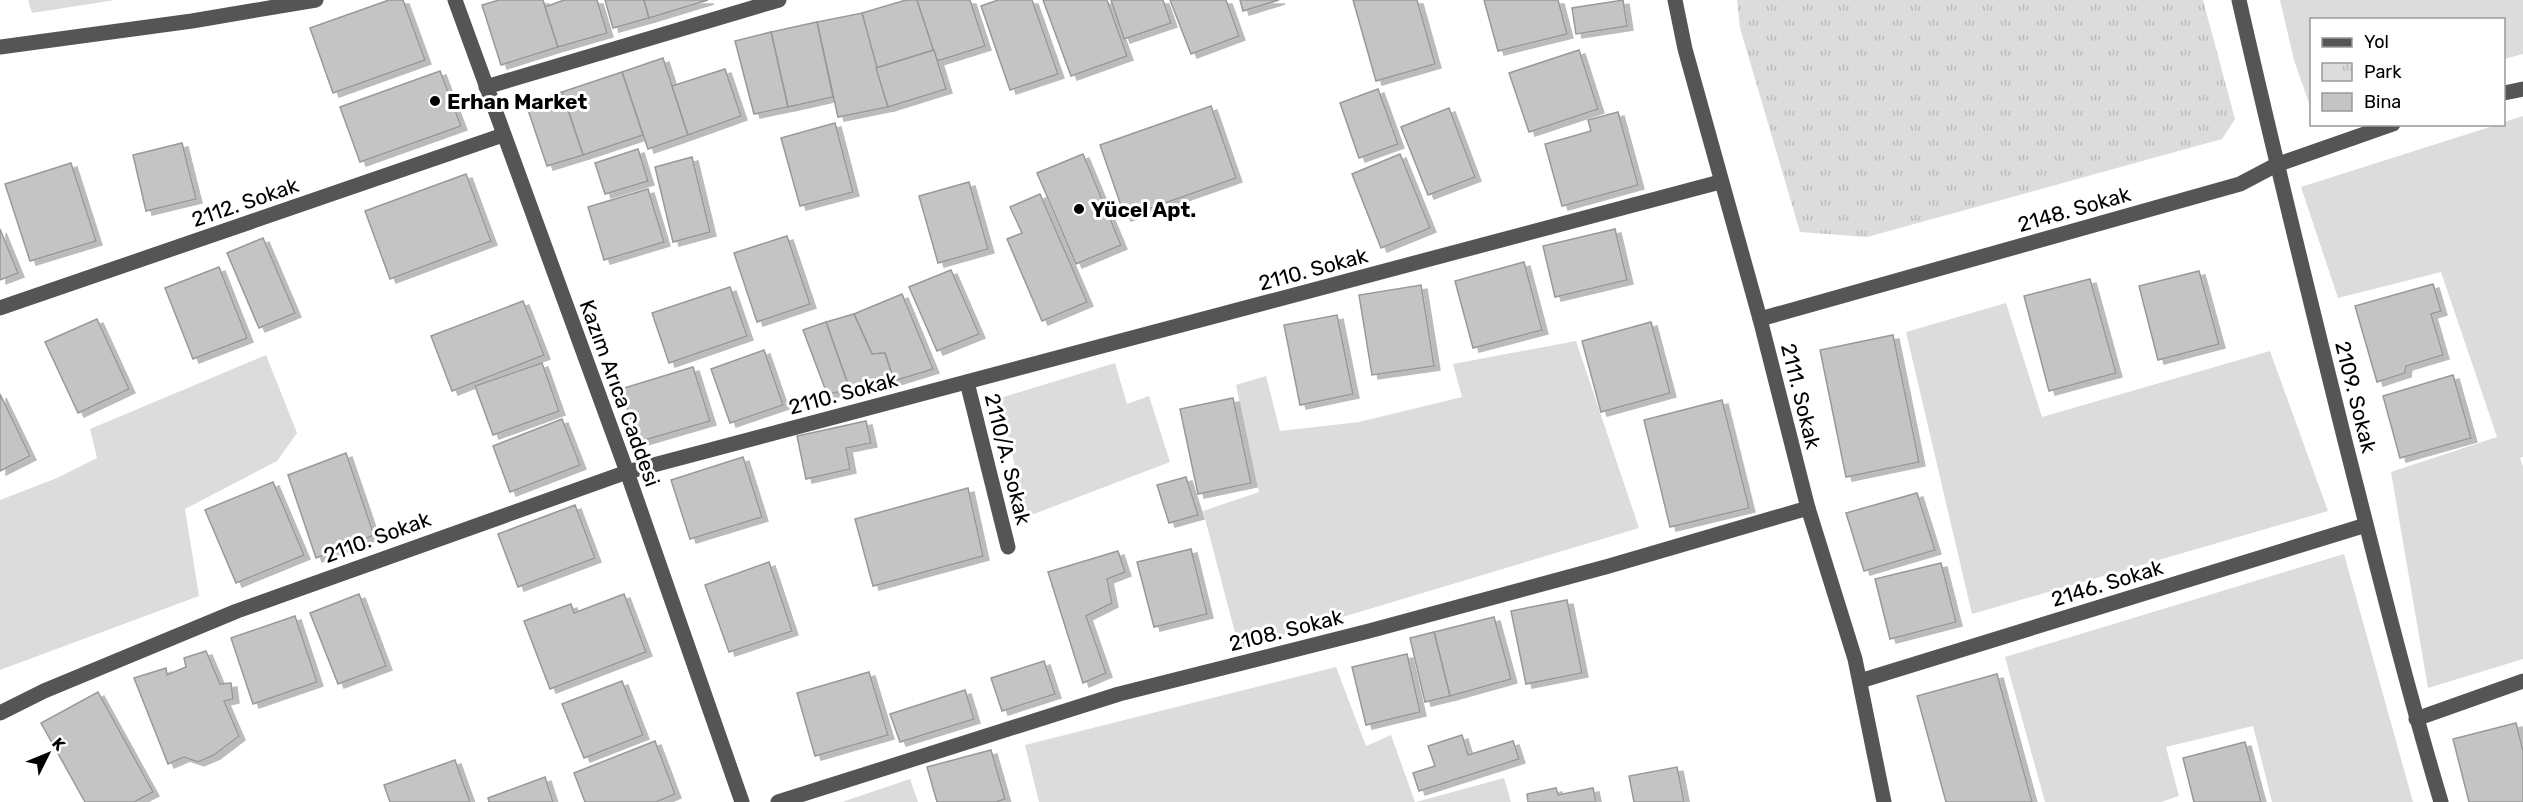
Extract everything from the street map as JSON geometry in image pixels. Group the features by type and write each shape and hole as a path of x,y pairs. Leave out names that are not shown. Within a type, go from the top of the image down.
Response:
{"street":[{"path":"0,47 192,21 316,0"},
{"name":"Kazım Arıca Caddesi","path":"454,0 627,472 742,802"},
{"path":"486,87 779,0"},
{"name":"2111. Sokak","path":"1675,0 1685,49 1720,182 1760,319 1808,508 1860,681 1884,802"},
{"name":"2109. Sokak","path":"2239,0 2276,165 2366,525 2440,802"},
{"path":"2505,93 2523,88"},
{"name":"2148. Sokak","path":"1760,319 2240,184 2276,165 2387,126"},
{"name":"2112. Sokak","path":"0,308 503,135"},
{"name":"2110. Sokak","path":"0,713 44,691 237,611 627,472 1720,182"},
{"name":"2110/A. Sokak","path":"967,382 1008,547"},
{"name":"2108. Sokak","path":"778,802 1119,694 1483,600 1808,508"},
{"name":"2146. Sokak","path":"1860,681 2366,525"},
{"path":"2416,719 2523,681"}],"green space":[{"path":"28,0 115,0 32,13"},
{"path":"1737,0 2203,0 2235,119 2222,139 1867,237 1800,232 1740,28"},
{"path":"2280,0 2523,0 2523,54 2505,59 2505,18 2310,18 2310,106 2294,60"},
{"path":"2523,116 2523,457 2520,458 2523,467 2523,659 2428,688 2391,472 2497,437 2441,272 2338,298 2301,187 2493,126 2505,126 2505,122"},
{"path":"2006,303 2042,417 2270,351 2328,511 1972,614 1906,332"},
{"path":"1576,341 1639,528 1239,648 1203,511 1259,492 1236,385 1266,376 1280,431 1359,422 1462,397 1453,364"},
{"path":"266,355 297,433 277,461 185,509 199,596 0,670 0,500 57,478 97,458 90,429"},
{"path":"1115,363 1127,404 1149,396 1170,462 1026,517 1000,398"},
{"path":"2344,554 2413,802 2272,802 2253,726 2166,747 2179,796 2161,802 2045,802 2005,657"},
{"path":"1336,667 1366,746 1391,735 1415,802 1039,802 1025,745"},
{"path":"1504,778 1511,802 1416,802"},
{"path":"910,779 918,802 842,802"}],"building":[{"path":"389,0 403,0 425,60 333,93 310,28"},
{"path":"499,0 543,0 558,47 501,65 482,5"},
{"path":"564,0 597,0 607,33 558,47 545,7"},
{"path":"605,0 644,0 649,18 613,28"},
{"path":"644,0 708,0 649,18"},
{"path":"906,0 917,0 934,50 876,68 862,13"},
{"path":"917,0 970,0 985,46 937,61"},
{"path":"998,0 1032,0 1058,74 1010,90 981,6"},
{"path":"1043,0 1107,0 1127,56 1071,76"},
{"path":"1111,0 1163,0 1171,23 1124,39"},
{"path":"1170,0 1226,0 1239,36 1191,54"},
{"path":"1240,0 1279,0 1243,11"},
{"path":"1353,0 1417,0 1435,64 1376,81"},
{"path":"1484,0 1558,0 1567,34 1498,51"},
{"path":"1623,0 1627,26 1576,34 1572,8"},
{"path":"862,13 888,107 838,117 817,22"},
{"path":"817,22 833,97 788,107 771,32"},
{"path":"771,32 788,107 754,114 735,41"},
{"path":"934,50 946,89 888,107 876,68"},
{"path":"1579,50 1598,109 1529,132 1509,73"},
{"path":"663,58 688,135 648,149 622,72"},
{"path":"725,69 741,116 688,135 672,86"},
{"path":"440,71 461,126 360,162 340,107"},
{"path":"622,72 643,135 583,155 562,92"},
{"path":"1378,89 1398,144 1359,158 1340,103"},
{"path":"562,92 583,155 547,166 526,104"},
{"path":"1211,106 1236,178 1125,217 1100,145"},
{"path":"1449,108 1475,177 1428,195 1401,127"},
{"path":"1618,112 1638,185 1562,206 1545,144 1591,131 1588,120"},
{"path":"835,123 853,192 800,206 781,138"},
{"path":"182,143 196,199 146,211 133,155"},
{"path":"638,149 648,181 605,194 595,163"},
{"name":"Yücel Apt.","path":"1083,154 1121,245 1076,264 1037,173"},
{"path":"1400,154 1430,228 1381,248 1352,174"},
{"path":"692,157 710,232 673,242 655,167"},
{"path":"71,163 96,241 30,261 5,184"},
{"path":"466,174 491,241 390,279 365,211"},
{"path":"969,182 988,249 938,263 919,196"},
{"path":"648,189 664,242 604,260 588,207"},
{"path":"1040,194 1087,302 1042,321 1007,239 1022,233 1010,207"},
{"path":"0,229 18,273 0,280"},
{"path":"1615,229 1627,280 1555,297 1543,246"},
{"path":"787,236 810,304 757,322 734,253"},
{"path":"263,238 295,313 259,328 227,253"},
{"path":"1524,262 1542,330 1473,348 1455,281"},
{"path":"219,267 247,338 193,359 165,288"},
{"path":"951,270 979,334 937,351 909,287"},
{"path":"2199,271 2219,344 2158,360 2139,286"},
{"path":"2090,279 2116,373 2049,391 2024,296"},
{"path":"2433,284 2441,311 2431,314 2443,355 2406,366 2405,373 2377,382 2355,306"},
{"path":"1421,285 1434,366 1372,375 1359,295"},
{"path":"730,287 747,336 669,363 652,313"},
{"path":"902,294 933,369 894,381 885,353 872,354 854,314"},
{"path":"523,301 544,355 452,391 431,336"},
{"path":"854,314 872,354 885,353 894,381 850,390 826,322"},
{"path":"1337,315 1353,394 1300,405 1284,325"},
{"path":"97,319 129,389 78,413 45,342"},
{"path":"826,322 850,390 827,394 803,330"},
{"path":"1651,322 1670,393 1601,412 1582,341"},
{"path":"1893,335 1919,462 1846,477 1820,350"},
{"path":"764,350 783,405 730,423 711,369"},
{"path":"542,363 559,411 493,435 475,386"},
{"path":"693,367 710,421 638,442 621,389"},
{"path":"2453,375 2471,438 2400,458 2383,396"},
{"path":"0,394 30,456 0,471"},
{"path":"1233,398 1251,483 1198,494 1180,409"},
{"path":"1722,400 1749,508 1670,527 1644,420"},
{"path":"562,419 580,465 510,492 493,446"},
{"path":"866,421 871,443 846,448 850,469 806,479 797,436"},
{"path":"346,453 374,535 316,558 288,475"},
{"path":"743,457 762,517 690,539 671,480"},
{"path":"1186,477 1198,515 1169,523 1157,485"},
{"path":"273,482 304,555 236,583 205,510"},
{"path":"968,488 983,556 873,586 855,519"},
{"path":"1917,493 1935,550 1864,571 1846,513"},
{"path":"575,505 595,558 518,587 498,534"},
{"path":"1191,549 1207,614 1154,627 1137,562"},
{"path":"1118,551 1125,572 1107,579 1112,603 1086,616 1106,673 1083,683 1048,572"},
{"path":"769,562 792,631 729,652 705,585"},
{"path":"1941,563 1956,622 1890,639 1875,579"},
{"path":"359,594 386,666 338,684 310,613"},
{"path":"624,594 646,652 550,689 524,621 571,604 574,613"},
{"path":"1567,600 1582,673 1526,684 1511,611"},
{"path":"295,616 317,682 253,704 231,638"},
{"path":"1494,617 1511,679 1450,696 1434,632"},
{"path":"1434,632 1450,696 1425,702 1410,638"},
{"path":"206,651 220,684 231,683 233,699 224,701 239,736 214,755 198,762 184,757 168,764 134,678 166,668 167,675 186,667 184,658"},
{"path":"1407,654 1420,712 1366,725 1352,667"},
{"path":"1044,661 1055,694 1002,711 991,678"},
{"path":"869,672 888,735 815,756 797,693"},
{"path":"1997,674 2032,802 1946,802 1917,696"},
{"path":"622,681 643,735 584,758 562,704"},
{"path":"965,690 974,719 900,742 890,714"},
{"path":"98,692 153,792 134,802 85,802 41,723"},
{"path":"2516,723 2523,751 2523,802 2469,802 2453,739"},
{"path":"1462,735 1468,755 1513,741 1519,759 1419,791 1413,773 1435,766 1428,746"},
{"path":"655,741 675,794 656,802 585,802 574,773"},
{"path":"2245,742 2261,802 2194,802 2183,758"},
{"path":"991,750 1005,799 996,802 937,802 927,767"},
{"path":"455,760 470,802 390,802 384,785"},
{"path":"1677,767 1684,802 1634,802 1629,776"},
{"path":"545,777 553,802 489,802 488,798"},
{"path":"1556,788 1558,795 1593,788 1596,802 1528,802 1527,794"}],"place":[{"name":"Erhan Market","path":"435,101"},
{"name":"Yücel Apt.","path":"1079,209"}]}
